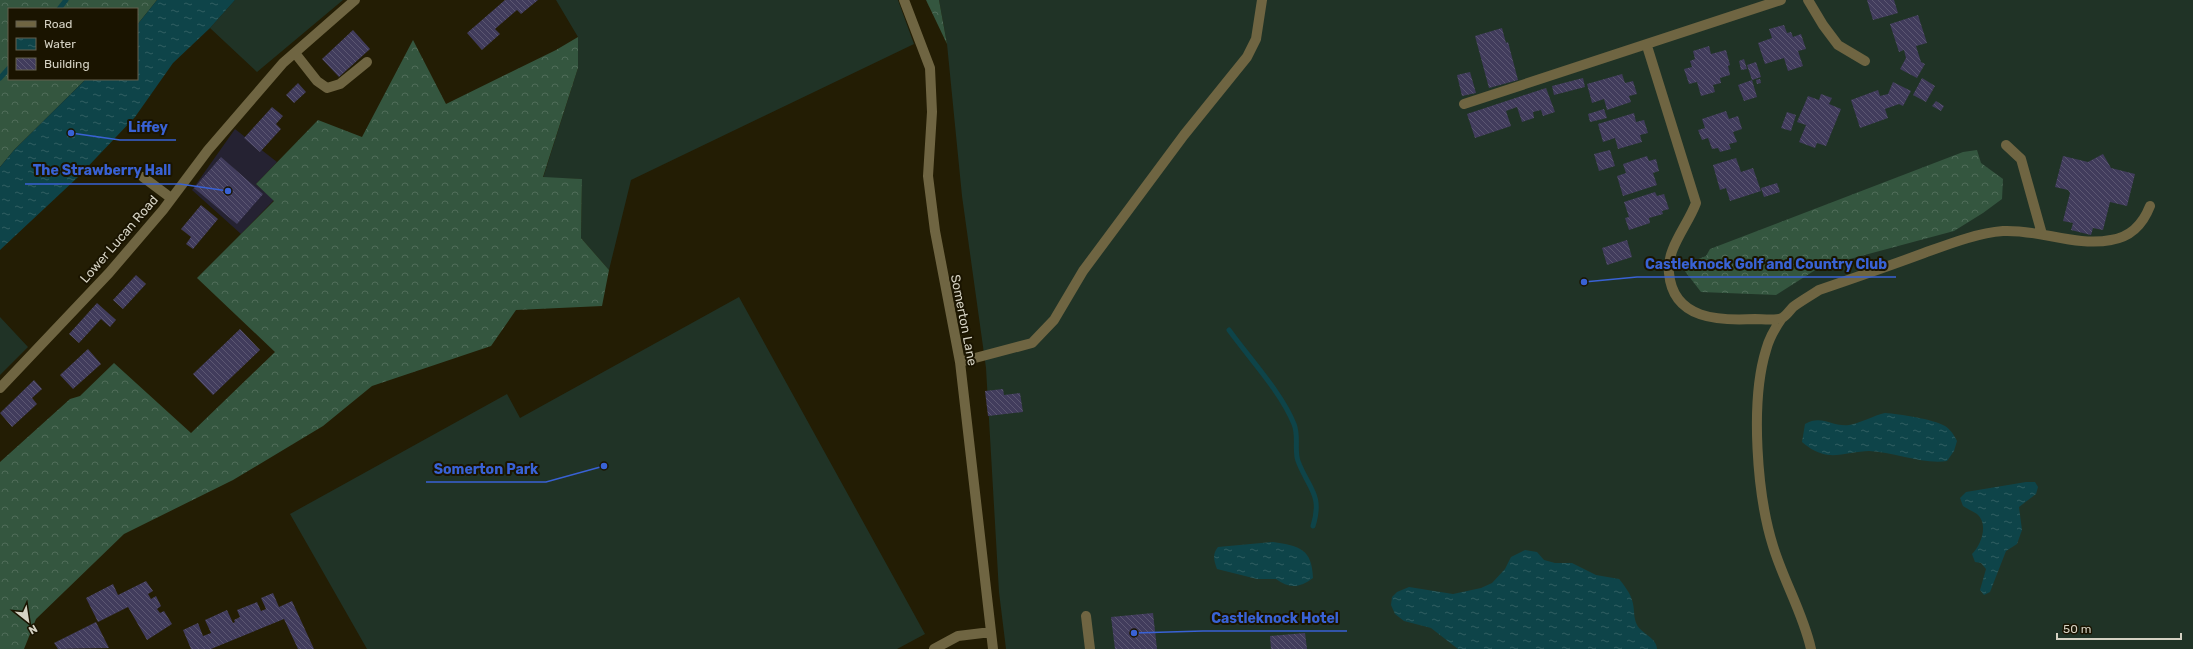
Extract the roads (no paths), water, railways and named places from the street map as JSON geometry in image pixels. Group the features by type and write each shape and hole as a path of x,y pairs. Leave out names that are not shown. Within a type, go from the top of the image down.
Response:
{"street":[{"name":"Lower Lucan Road","path":"0,388 109,273 251,98 283,63 355,0"},
{"name":"Somerton Lane","path":"904,0 930,68 932,112 928,176 936,239 960,362 993,649"},
{"path":"960,362 1032,343 1054,320 1083,271 1184,135 1247,57 1256,39 1262,0"},
{"path":"1464,104 1647,46 1781,0"},
{"path":"1808,0 1822,25 1838,45 1865,62"},
{"path":"1647,46 1696,203 1671,256 1669,273 1673,288 1680,302 1694,313 1712,318 1736,320 1782,318"},
{"path":"295,53 317,81 328,88 340,84 367,62"},
{"path":"2006,145 2021,159 2042,234"},
{"path":"142,177 171,198"},
{"path":"1811,649 1804,621 1773,547 1759,483 1758,395 1765,351 1771,335 1782,318 1802,300 1818,290 1945,246 1986,234 2004,231 2042,234 2092,242 2112,240 2130,233 2140,225 2150,206"},
{"path":"1086,616 1090,649"},
{"path":"934,649 958,636 991,632"}],"water":[{"path":"157,0 235,0 210,28 173,63 135,117 77,178 0,250 0,167 14,150 85,80 138,80 138,24"},
{"path":"1885,413 1940,423 1949,429 1957,441 1954,451 1947,461 1938,462 1869,451 1839,455 1822,454 1808,447 1802,442 1805,424 1811,421 1822,420 1837,424 1849,425"},
{"path":"2026,482 2035,482 2038,487 2036,494 2019,507 2022,530 2017,544 2006,551 1990,592 1984,595 1980,590 1986,569 1981,563 1975,562 1972,554 1981,540 1983,523 1977,514 1963,506 1960,498 1966,492"},
{"path":"1273,542 1290,545 1303,551 1310,561 1313,578 1304,584 1290,586 1276,579 1257,579 1217,569 1214,558 1218,547"},
{"path":"1525,550 1537,552 1544,560 1555,563 1572,563 1596,575 1619,579 1631,597 1637,625 1655,642 1657,649 1458,649 1431,628 1404,621 1395,614 1391,605 1392,597 1397,592 1409,587 1453,594 1481,588 1492,583 1505,569 1511,557"}],"waterway":[{"path":"60,8 66,0"},
{"path":"0,78 8,69"},
{"path":"1229,330 1273,388 1294,424 1298,461 1315,498 1316,515 1313,526"}],"place":[{"name":"Liffey","path":"71,133"},
{"name":"The Strawberry Hall","path":"228,191"},
{"name":"Castleknock Golf and Country Club","path":"1584,282"},
{"name":"Somerton Park","path":"604,466"},
{"name":"Castleknock Hotel","path":"1134,633"}]}
